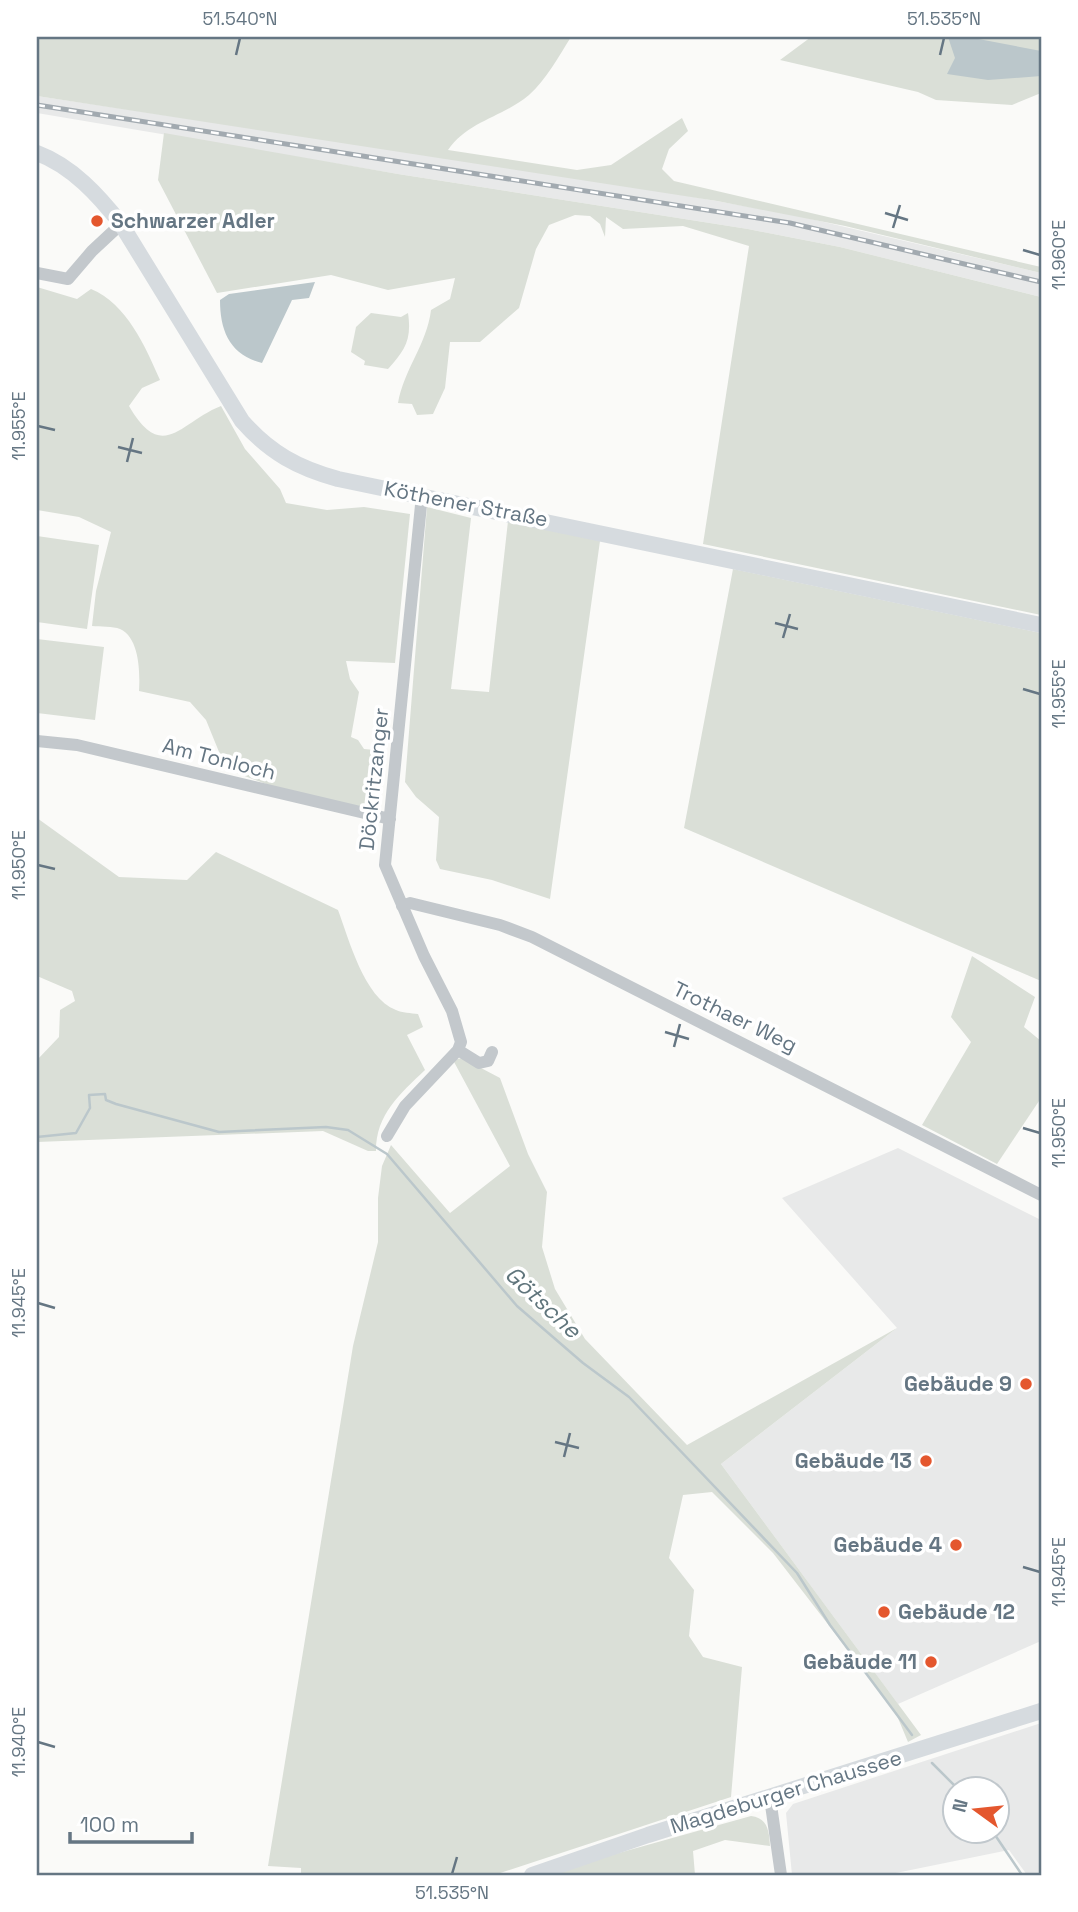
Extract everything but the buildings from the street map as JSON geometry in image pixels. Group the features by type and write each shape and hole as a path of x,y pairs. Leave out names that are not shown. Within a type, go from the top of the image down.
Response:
{"main road":[{"name":"Köthener Straße","path":"37,153 80,180 121,225 228,400 263,444 308,471 1041,625"},
{"name":"Magdeburger Chaussee","path":"532,1875 1041,1712"}],"street":[{"path":"37,273 68,279 92,251 121,225"},
{"name":"Döckritzanger","path":"422,495 385,865 452,1012 461,1042 458,1050"},
{"name":"Am Tonloch","path":"37,741 77,745 390,819"},
{"name":"Trothaer Weg","path":"402,906 410,903 423,906 500,925 532,937 1041,1195"},
{"path":"387,1136 405,1106 458,1050 479,1063 488,1062 492,1052"},
{"path":"769,1798 781,1875"}],"shaded area":[{"path":"37,37 571,37 547,75 529,95 465,132 448,150 577,170 611,165 682,118 688,131 669,149 662,169 674,181 1041,267 1041,273 845,226 717,201 37,96"},
{"path":"811,37 1041,37 1041,93 1012,105 936,100 918,92 780,60"},
{"path":"948,37 968,37 1041,51 1041,76 988,80 947,74 955,58"},
{"path":"37,96 610,182 790,214 1041,273 1041,297 840,247 748,229 37,113"},
{"path":"164,133 398,174 748,229 840,247 1041,297 1041,615 703,544 749,246 683,226 623,229 606,217 605,237 600,224 590,216 575,215 549,225 536,249 519,308 480,342 450,342 445,388 433,414 417,415 412,404 398,403 401,391 425,334 431,310 450,299 455,278 388,290 331,275 217,293 158,180"},
{"path":"315,282 309,298 292,300 262,363 242,354 229,340 222,322 220,300 229,294"},
{"path":"37,287 77,299 91,289 104,296 125,315 141,340 160,380 142,388 129,406 152,433 162,436 172,434 221,406 245,449 280,489 286,503 327,510 364,507 410,514 395,663 346,661 350,679 359,692 351,737 358,740 364,749 386,751 376,811 282,790 226,769 206,720 190,702 139,691 137,657 132,640 127,634 117,628 92,626 96,591 111,532 79,517 37,510"},
{"path":"371,313 401,317 408,313 406,344 388,369 364,365 365,361 351,352 356,327"},
{"path":"427,507 471,518 451,689 489,692 508,521 600,541 550,899 492,880 440,869 436,860 439,817 416,797 405,782"},
{"path":"37,536 99,545 87,629 37,622"},
{"path":"733,569 1041,633 1041,981 684,828"},
{"path":"37,639 104,647 95,720 37,713"},
{"path":"37,818 119,877 187,880 216,852 338,910 366,981 385,1003 396,1010 418,1014 423,1027 407,1035 425,1070 399,1096 385,1115 377,1138 376,1151 368,1151 323,1131 37,1142 37,1060 59,1037 60,1010 75,1001 72,991 37,976"},
{"path":"972,956 1035,997 1024,1027 1041,1041 1041,1098 997,1164 922,1125 971,1042 951,1017"},
{"path":"462,1058 500,1078 528,1154 547,1192 542,1247 555,1289 585,1339 687,1445 897,1328 721,1464 921,1735 908,1742 895,1711 773,1553 712,1492 683,1495 669,1558 694,1590 689,1636 703,1657 742,1667 731,1797 494,1875 301,1875 301,1868 268,1866 353,1346 378,1242 378,1198 382,1166 391,1145 450,1213 510,1166 453,1060"},
{"path":"898,1148 1041,1220 1041,1641 898,1704 721,1464 897,1328 782,1198"},
{"path":"1041,1723 1041,1875 1027,1875 1009,1850 886,1875 792,1875 786,1813 793,1804"},
{"path":"751,1816 764,1822 770,1846 725,1840 693,1851 695,1875 540,1875"}],"waterway":[{"name":"Götsche","path":"37,1137 76,1133 90,1108 89,1095 105,1094 106,1100 116,1104 219,1132 326,1127 348,1130 387,1154 517,1306 583,1363 629,1397 797,1573 830,1625 912,1735"},
{"name":"Götsche","path":"932,1763 945,1776"},
{"name":"Götsche","path":"1002,1846 1022,1875"}],"railway":[{"path":"37,105 790,223 1041,282"}],"place":[{"name":"Schwarzer Adler","path":"97,221"},
{"name":"Gebäude 9","path":"1026,1384"},
{"name":"Gebäude 13","path":"926,1461"},
{"name":"Gebäude 4","path":"956,1545"},
{"name":"Gebäude 12","path":"884,1612"},
{"name":"Gebäude 11","path":"931,1662"}]}
